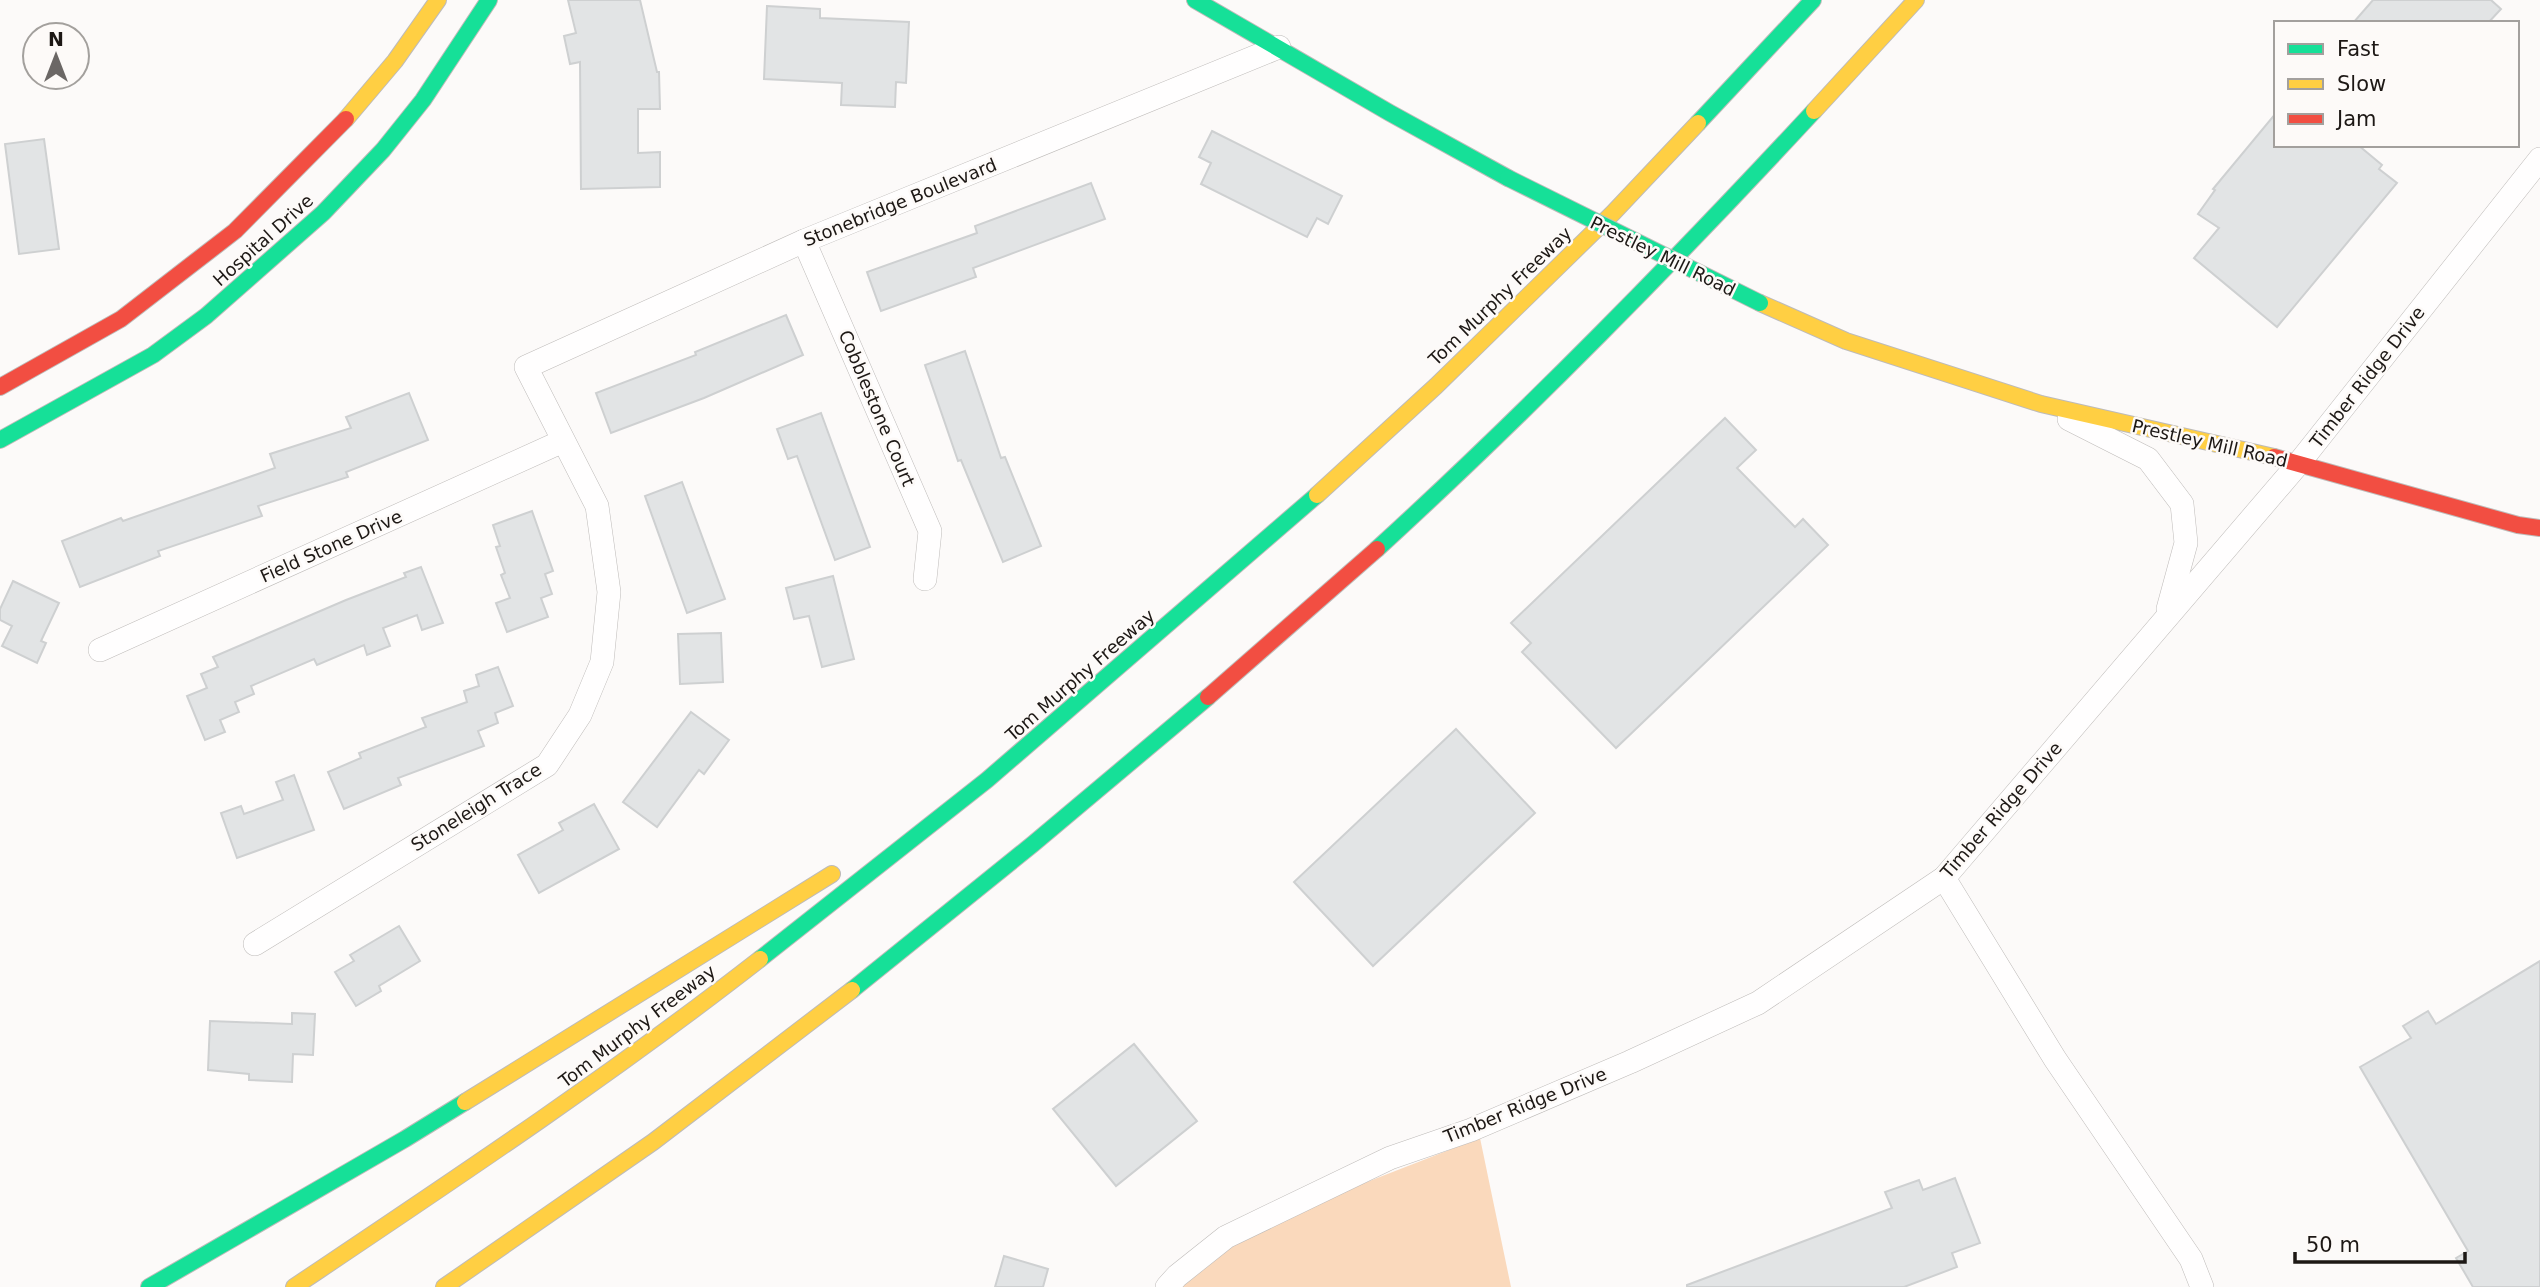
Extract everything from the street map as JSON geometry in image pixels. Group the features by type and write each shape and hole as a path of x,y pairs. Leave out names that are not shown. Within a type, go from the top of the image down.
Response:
{"main road":[{"name":"Hospital Drive","path":"0,387 121,319 235,231 342,124 395,61 438,0"},
{"name":"Hospital Drive","path":"0,440 153,355 206,316 323,213 383,150 423,100 488,0"},
{"name":"Prestley Mill Road","path":"1195,0 1433,140 1620,236 1846,341 2041,404 2299,463 2518,525 2540,528"},
{"name":"Tom Murphy Freeway","path":"294,1287 517,1138 674,1026 986,780 1352,465 1436,386 1613,213 1813,0"},
{"path":"444,1287 657,1140 860,986 1149,749 1344,579 1533,401 1699,235 1916,0"},
{"path":"875,848 986,780"},
{"path":"149,1287 417,1132 842,868"},
{"path":"457,1287 481,1263"}],"street":[{"name":"Stonebridge Boulevard","path":"526,367 804,241 1279,47"},
{"name":"Timber Ridge Drive","path":"1167,1287 1226,1237 1390,1158 1471,1130 1630,1062 1758,1003 1944,878 2299,463 2540,159"},
{"name":"Cobblestone Court","path":"804,241 930,531 925,579"},
{"name":"Stoneleigh Trace","path":"255,944 547,765 580,715 602,662 609,592 597,506 526,367"},
{"name":"Prestley Mill Road","path":"2041,404 2148,459 2182,504 2186,543 2166,617"},
{"name":"Field Stone Drive","path":"100,650 563,441"},
{"path":"1944,878 2055,1059 2191,1259 2202,1287"}],"shaded area":[{"path":"1480,1138 1511,1287 1174,1287 1226,1237"}],"building":[{"path":"568,0 640,0 659,72 660,109 638,109 638,153 660,152 660,187 581,189 580,62 570,64 564,36 576,33"},
{"path":"2373,0 2491,0 2501,9 2490,21 2355,21"},
{"path":"767,6 820,9 820,18 909,22 906,83 896,82 895,107 841,105 842,83 764,79"},
{"path":"2274,115 2274,147 2360,147 2382,165 2379,169 2397,183 2277,327 2194,258 2219,228 2198,214 2215,190 2213,189"},
{"path":"1212,131 1342,196 1328,224 1317,218 1307,237 1201,184 1211,163 1199,157"},
{"path":"44,139 59,249 19,254 5,144"},
{"path":"1091,183 1105,219 973,268 976,277 881,311 867,272 977,233 975,226"},
{"path":"786,315 803,355 704,398 611,433 596,393 696,355 695,352"},
{"path":"965,351 1001,458 1005,457 1041,546 1003,562 961,460 958,461 925,365"},
{"path":"409,393 428,440 346,472 348,477 258,506 262,516 158,551 160,556 80,587 62,541 121,518 123,521 275,468 270,454 351,428 346,417"},
{"path":"821,413 870,547 835,560 797,456 788,459 777,429"},
{"path":"1725,418 1756,450 1737,468 1795,527 1803,519 1828,545 1616,748 1522,652 1531,643 1511,623"},
{"path":"682,482 725,599 687,613 645,496"},
{"path":"532,511 553,571 545,574 552,594 541,598 548,617 507,632 496,603 510,598 501,575 505,573 496,547 500,546 493,525"},
{"path":"421,567 443,623 422,630 417,615 383,628 390,646 367,655 364,645 317,665 314,659 251,686 254,694 235,702 239,712 220,720 225,732 205,740 187,696 207,688 201,674 218,667 213,657 406,577 404,573"},
{"path":"833,576 854,659 822,667 809,616 794,619 786,588"},
{"path":"13,581 59,603 41,641 46,643 37,663 2,646 12,626 0,620 0,609"},
{"path":"721,633 723,682 680,684 678,634"},
{"path":"498,667 513,706 495,713 498,723 478,731 484,746 398,778 401,785 344,809 328,772 361,758 359,753 426,727 422,718 467,702 464,691 479,686 476,675"},
{"path":"691,712 729,740 704,774 699,770 657,827 623,802"},
{"path":"1456,729 1535,813 1373,966 1294,882"},
{"path":"294,775 314,830 237,858 221,813 241,806 244,814 283,800 276,782"},
{"path":"594,804 619,849 539,893 518,855 563,830 559,823"},
{"path":"399,926 420,961 379,986 381,991 356,1006 335,972 354,961 350,955"},
{"path":"2540,961 2540,1287 2473,1287 2456,1258 2468,1251 2360,1067 2411,1038 2403,1026 2428,1011 2436,1024"},
{"path":"292,1013 315,1014 313,1055 293,1054 292,1082 249,1080 249,1074 208,1070 210,1021 292,1024"},
{"path":"1134,1044 1197,1121 1116,1186 1053,1109"},
{"path":"1955,1178 1980,1243 1952,1253 1957,1267 1904,1287 1687,1287 1892,1208 1885,1192 1919,1180 1923,1190"},
{"path":"1004,1256 1048,1269 1043,1287 995,1287"}],"traffic: fast":[{"path":"0,440 153,355 206,316 323,213 383,150 423,100 489,0"},
{"path":"1195,0 1508,178"},
{"path":"1698,123 1813,0"},
{"path":"1377,549 1490,443 1600,334 1814,111"},
{"path":"1508,178 1760,303"},
{"path":"760,959 987,780 1317,495"},
{"path":"852,990 1033,844 1208,697"},
{"path":"149,1287 465,1102"}],"traffic: slow":[{"path":"346,119 395,61 438,0"},
{"path":"1814,111 1916,0"},
{"path":"1317,495 1436,386 1613,213 1698,123"},
{"path":"1760,303 1846,341 2041,404 2274,457"},
{"path":"465,1102 832,874"},
{"path":"294,1287 588,1086 760,959"},
{"path":"444,1287 653,1142 852,990"}],"traffic: jam":[{"path":"0,387 121,319 235,231 346,119"},
{"path":"2274,457 2518,525 2540,528"},
{"path":"1208,697 1377,549"}]}
